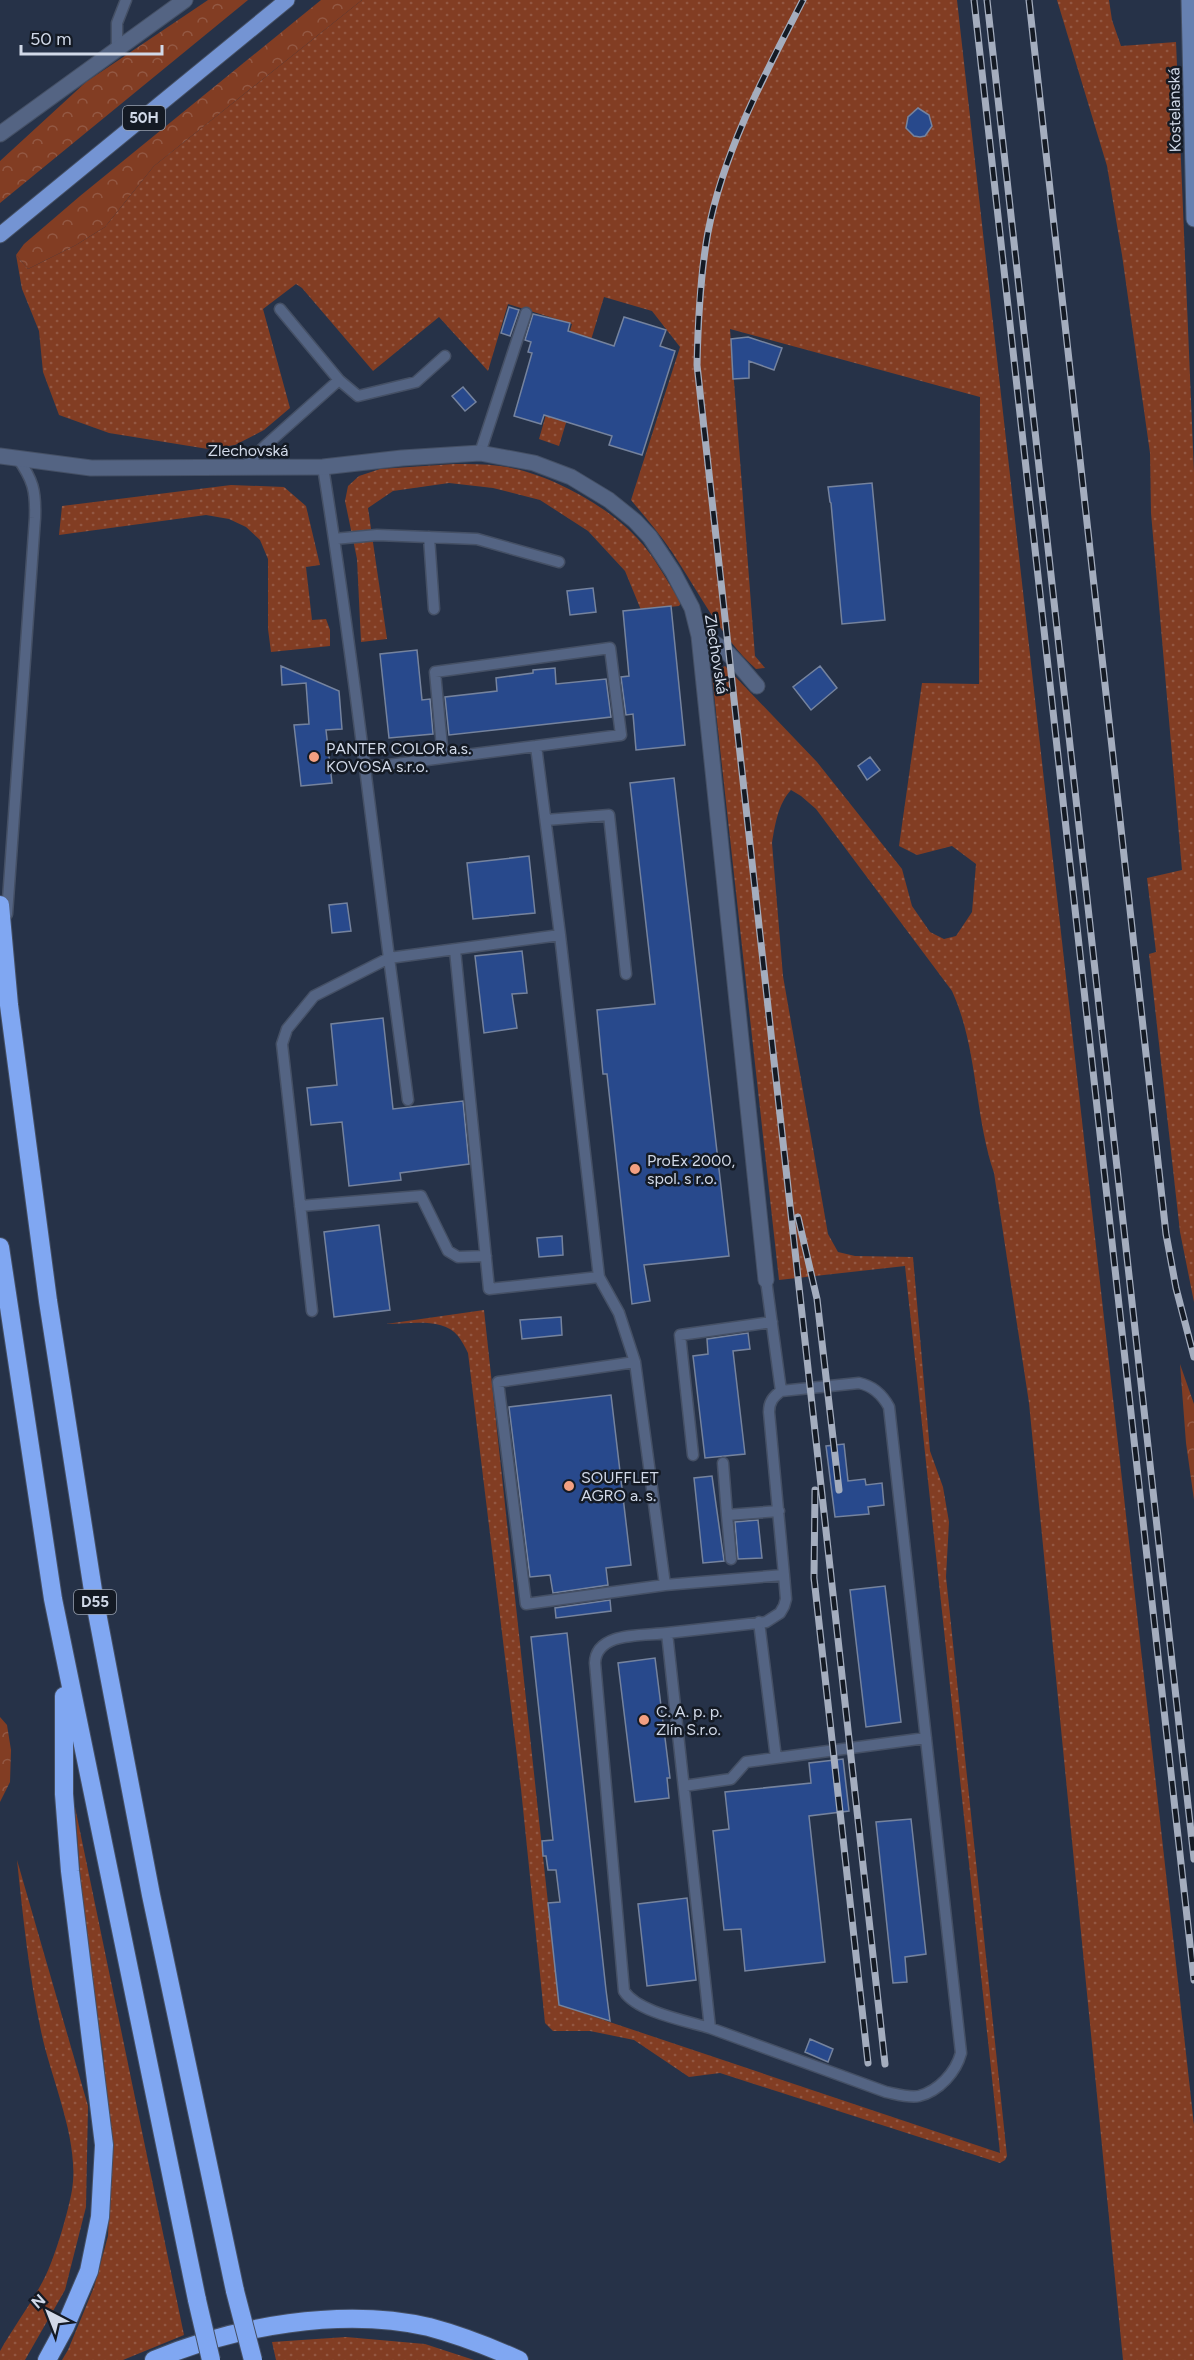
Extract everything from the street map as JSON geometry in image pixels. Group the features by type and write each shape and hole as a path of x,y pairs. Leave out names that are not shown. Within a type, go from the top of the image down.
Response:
{"highway":[{"name":"D55","path":"0,905 9,1005 48,1301 94,1597 151,1895 235,2291 253,2360"},
{"name":"D55","path":"0,1248 64,1658 211,2360"},
{"path":"47,2360 70,2318 89,2271 100,2217 104,2145 69,1860 64,1794 64,1658"},
{"path":"154,2360 228,2335 287,2324 346,2320 429,2327 492,2348 519,2360"}],"main road":[{"name":"50H","path":"0,235 287,0"},
{"name":"Kostelanská","path":"1189,0 1194,219"}],"street":[{"path":"0,134 185,0"},
{"name":"Zlechovská","path":"0,456 91,468 243,469 323,467 402,458 480,453 534,463 571,477 609,500 635,521 650,537 673,572 692,608 699,636 766,1280"},
{"path":"699,636 727,651 757,686"}],"lane":[{"path":"117,50 117,23 126,0"},
{"path":"280,309 339,380 358,396 416,382 445,356"},
{"path":"480,453 526,313"},
{"path":"243,469 266,445 339,380"},
{"path":"9,1005 6,928 28,640 36,496 29,476 17,457"},
{"path":"323,467 408,1100"},
{"path":"334,539 377,535 477,538 560,562"},
{"path":"429,537 434,609"},
{"path":"365,768 443,758 621,735 610,648 435,672 443,758"},
{"path":"536,746 599,1276 619,1313 635,1362 665,1585"},
{"path":"546,820 609,815 626,974"},
{"path":"312,1311 282,1044 287,1029 314,996 389,958 560,935"},
{"path":"455,950 489,1289 599,1276"},
{"path":"300,1206 421,1196 448,1251 458,1257 486,1256"},
{"path":"766,1280 781,1391"},
{"path":"693,1455 680,1335 772,1322"},
{"path":"635,1362 498,1382 526,1604 665,1585 784,1575"},
{"path":"859,1383 869,1385 877,1391 889,1407 961,2053 951,2073 931,2091 918,2096 902,2096 886,2092 710,2028 640,2006 628,1998 623,1984 596,1655 605,1643 612,1640 759,1622 780,1613 786,1599 778,1511 769,1412 772,1400 781,1391 859,1383"},
{"path":"723,1463 731,1559"},
{"path":"727,1515 778,1511"},
{"path":"759,1622 776,1758"},
{"path":"668,1633 710,2028"},
{"path":"684,1786 731,1779 746,1762 926,1738"}],"green space":[{"path":"208,0 248,0 0,203 0,161 86,82"},
{"path":"321,0 362,0 154,166 105,227 76,245 28,269 16,255 24,244"},
{"path":"362,0 957,0 1194,2125 1194,2360 1123,2360 1029,1403 994,1173 983,1128 967,1035 952,991 816,809 791,790 780,808 772,843 783,976 828,1234 838,1252 855,1256 913,1257 930,1451 943,1487 949,1522 946,1577 1007,2156 1000,2163 720,2073 689,2077 634,2040 590,2031 553,2031 545,2023 521,1789 468,1353 458,1336 444,1326 425,1323 386,1324 484,1310 559,2005 1000,2153 905,1266 779,1280 712,676 715,671 725,666 817,762 902,869 912,906 930,932 944,939 956,936 972,912 976,864 952,846 917,855 899,846 922,683 979,684 980,397 730,329 755,656 765,668 756,669 732,643 667,545 631,500 680,347 652,311 604,297 559,446 539,439 572,324 508,304 488,371 439,317 373,371 302,288 296,284 263,309 290,408 264,430 235,445 208,449 109,433 59,415 43,372 39,331 22,289 16,255 28,269 76,245 105,227 154,166"},
{"path":"1057,0 1109,0 1112,20 1121,46 1176,42 1194,472 1194,1302 1180,1232 1149,954 1156,952 1147,878 1182,870 1151,513 1150,453 1107,166"},
{"path":"454,464 517,469 555,482 592,502 637,538 655,561 681,603 679,606 641,610 625,571 588,531 540,500 493,488 449,483 393,491 368,508 387,639 361,642 357,559 345,501 348,486 359,476 380,469"},
{"path":"231,485 284,487 306,506 320,565 306,567 312,620 326,619 330,630 330,646 271,652 268,629 268,559 260,540 246,527 229,519 206,515 59,535 62,506"},
{"path":"1180,1364 1194,1404 1194,1500 1186,1443"},
{"path":"0,1717 7,1725 11,1750 10,1782 0,1802"},
{"path":"75,1807 184,2335 123,2360 62,2360 94,2287 108,2236 111,2155 103,2053 84,1924"},
{"path":"17,1860 88,2106 86,2207 65,2290 25,2360 0,2360 0,2351 40,2287 53,2258 70,2200 73,2171 68,2131 37,2010"},
{"path":"346,2337 425,2344 474,2360 276,2360 272,2342"}],"building":[{"path":"918,108 929,115 932,126 925,136 920,137 914,136 906,128 908,117"},
{"path":"509,307 519,310 510,336 501,333"},
{"path":"533,314 570,323 568,331 614,346 624,317 666,330 660,346 675,351 642,455 609,445 612,436 544,415 541,424 514,416 532,353 528,352 531,342 525,340"},
{"path":"748,337 782,348 774,370 749,361 749,378 733,379 731,339"},
{"path":"463,387 476,402 465,411 452,396"},
{"path":"872,483 885,620 842,624 828,487"},
{"path":"593,588 596,612 570,615 567,591"},
{"path":"671,606 685,745 636,750 633,714 626,715 621,677 629,676 623,611"},
{"path":"417,650 422,700 430,699 433,734 389,738 380,654"},
{"name":"PANTER COLOR a.s. KOVOSA s.r.o.","path":"281,666 339,691 342,729 326,730 332,783 301,786 294,725 309,724 306,683 282,685"},
{"path":"820,666 837,688 811,710 793,687"},
{"path":"555,668 556,684 606,679 611,717 449,735 445,697 497,691 496,678"},
{"path":"870,757 880,770 867,780 858,766"},
{"path":"674,778 729,1256 644,1265 650,1301 632,1304 607,1074 603,1074 597,1010 655,1004 630,783"},
{"path":"529,856 535,913 473,919 467,863"},
{"path":"347,903 351,931 332,933 329,905"},
{"path":"522,951 527,993 512,994 517,1028 484,1033 475,956"},
{"path":"383,1018 393,1109 463,1101 469,1164 400,1173 401,1180 349,1186 342,1122 311,1125 307,1088 337,1085 331,1024"},
{"path":"379,1225 390,1310 334,1317 324,1232"},
{"path":"562,1236 563,1255 539,1257 537,1238"},
{"path":"561,1317 562,1335 522,1339 520,1320"},
{"path":"748,1333 750,1349 733,1351 745,1454 705,1458 693,1356 708,1354 707,1339"},
{"name":"SOUFFLET AGRO a. s.","path":"611,1395 631,1565 606,1568 608,1585 553,1593 550,1575 530,1577 509,1407"},
{"path":"844,1444 848,1481 865,1479 866,1485 882,1483 884,1505 868,1507 869,1514 835,1517 826,1446"},
{"path":"712,1476 724,1561 703,1563 694,1478"},
{"path":"758,1520 762,1558 738,1559 735,1522"},
{"path":"885,1586 901,1722 866,1727 850,1590"},
{"path":"610,1600 611,1611 556,1618 555,1608"},
{"path":"567,1633 610,2021 559,2005 548,1903 560,1902 556,1870 548,1870 546,1856 543,1856 542,1841 553,1840 531,1637"},
{"name":"C. A. p. p. Zlín S.r.o.","path":"655,1658 670,1778 667,1778 669,1798 635,1802 618,1663"},
{"path":"843,1759 849,1811 809,1816 825,1962 745,1971 741,1929 724,1930 713,1831 729,1829 725,1792 811,1783 809,1763"},
{"path":"911,1819 926,1954 905,1957 907,1982 893,1983 876,1822"},
{"path":"687,1898 696,1980 647,1986 638,1904"},
{"path":"810,2039 833,2049 828,2062 805,2052"}],"railway":[{"path":"803,0 747,113 715,202 703,265 697,365 885,2064"},
{"path":"974,0 1194,1980"},
{"path":"987,0 1194,1859"},
{"path":"1029,0 1166,1234 1176,1288 1194,1357"},
{"path":"798,1217 817,1299 839,1490"},
{"path":"815,1490 814,1578 868,2063"}],"place":[{"name":"PANTER COLOR a.s. KOVOSA s.r.o.","path":"314,757"},
{"name":"ProEx 2000, spol. s r.o.","path":"635,1169"},
{"name":"SOUFFLET AGRO a. s.","path":"569,1486"},
{"name":"C. A. p. p. Zlín S.r.o.","path":"644,1720"}]}
